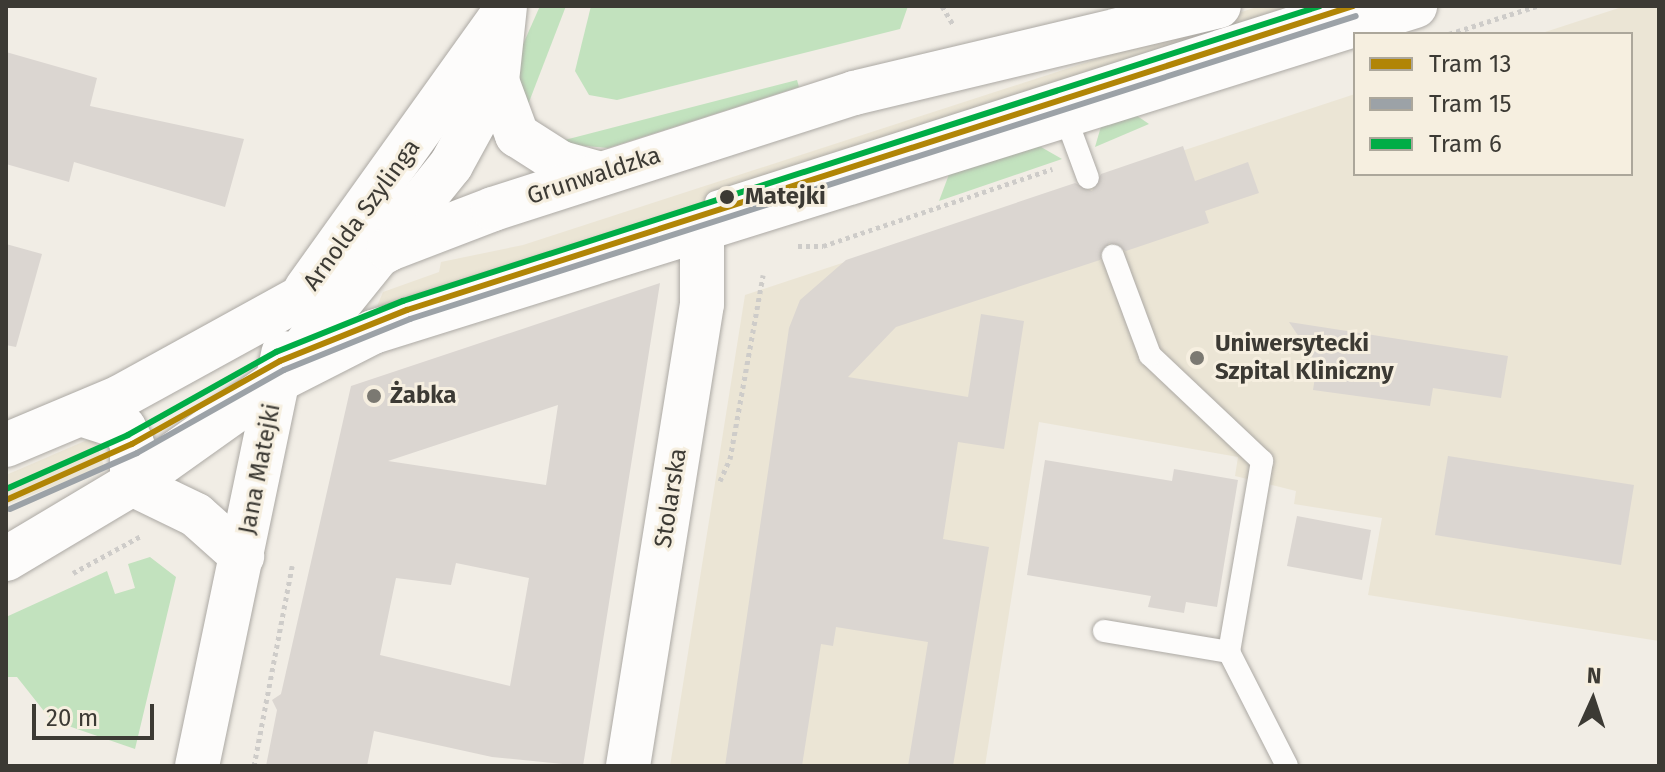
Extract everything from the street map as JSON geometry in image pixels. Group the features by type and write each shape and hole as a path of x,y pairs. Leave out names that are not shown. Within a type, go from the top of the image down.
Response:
{"street":[{"name":"Grunwaldzka","path":"6,445 84,415 305,291 389,249 601,174 864,90 1219,6"},
{"path":"6,559 132,484 277,381 373,332 1064,113 1415,6"},
{"name":"Arnolda Szylinga","path":"277,381 389,249 451,165 497,81 504,10"},
{"name":"Arnolda Szylinga","path":"277,381 305,291 504,10"},
{"path":"497,81 517,135 561,163 601,174"},
{"name":"Stolarska","path":"628,766 702,304 702,229"},
{"name":"Jana Matejki","path":"197,766 277,381"},
{"path":"84,415 124,428 132,444 132,484"},
{"name":"Jana Matejki","path":"132,484 177,503 225,535 242,556"}],"lane":[{"path":"702,229 713,203 1328,6"},
{"path":"1064,113 1088,178"},
{"path":"1113,256 1150,355 1262,461 1229,652 1287,766"},
{"path":"1104,631 1229,652"}],"path":[{"path":"942,6 959,35"},
{"path":"1454,32 1537,6"},
{"path":"716,500 730,459 763,275"},
{"path":"112,556 177,503"},
{"path":"254,766 292,566"}],"shaded area":[{"path":"1260,6 1391,6 370,323 383,292 439,272 441,262 523,245"},
{"name":"Uniwersytecki Szpital Kliniczny","path":"1625,6 1659,6 1659,641 1368,595 1382,518 1294,504 1296,491 1235,476 1238,457 1039,422 985,766 670,766 745,295 1353,95 1353,176 1633,176 1633,32 1545,32"},
{"path":"94,437 104,466 6,505 6,475"}],"green space":[{"path":"540,6 566,6 524,115 516,60"},
{"path":"591,6 908,6 900,29 617,100 589,95 575,71"},
{"path":"797,80 799,87 608,148 553,143"},
{"path":"1130,111 1149,124 1095,147 1102,123"},
{"path":"1034,143 1062,159 939,201 951,169"},
{"path":"150,557 176,577 135,749 51,720 17,677 6,677 6,617 107,571 115,594 135,588 128,564"}],"building":[{"path":"6,52 97,78 90,106 244,139 225,207 74,162 69,182 6,164"},
{"path":"1183,146 1195,181 1248,162 1259,193 1205,211 1209,223 1126,251 1109,243 1100,260 896,327 848,377 968,397 981,314 1024,321 1004,449 958,442 943,539 989,547 953,766 908,766 928,642 836,627 833,646 821,644 802,766 725,766 789,328 800,300 846,260 1075,183 1092,191 1101,174"},
{"path":"6,244 42,254 16,347 6,345"},
{"path":"660,283 583,766 492,757 374,731 367,766 266,766 277,710 272,700 281,694 351,386","holes":["558,405 546,485 388,461","456,563 529,578 510,686 380,655 396,578 451,585"]},
{"path":"1289,322 1508,356 1501,398 1433,388 1430,406 1313,390 1317,364"},
{"path":"1448,456 1634,485 1621,565 1435,535"},
{"path":"1045,460 1172,481 1174,469 1238,480 1217,607 1186,602 1184,613 1148,607 1151,596 1027,575"},
{"path":"1297,516 1371,530 1362,580 1287,566"}],"tram line":[{"name":"6","path":"6,489 128,435 276,352 403,301 1320,6"},
{"name":"13","path":"6,500 132,444 280,361 407,310 1353,6"},
{"name":"15","path":"10,509 137,453 284,370 410,319 1356,16"}],"place":[{"name":"Matejki","path":"727,197"},
{"name":"Uniwersytecki Szpital Kliniczny","path":"1197,358"},
{"name":"Żabka","path":"374,396"}]}
